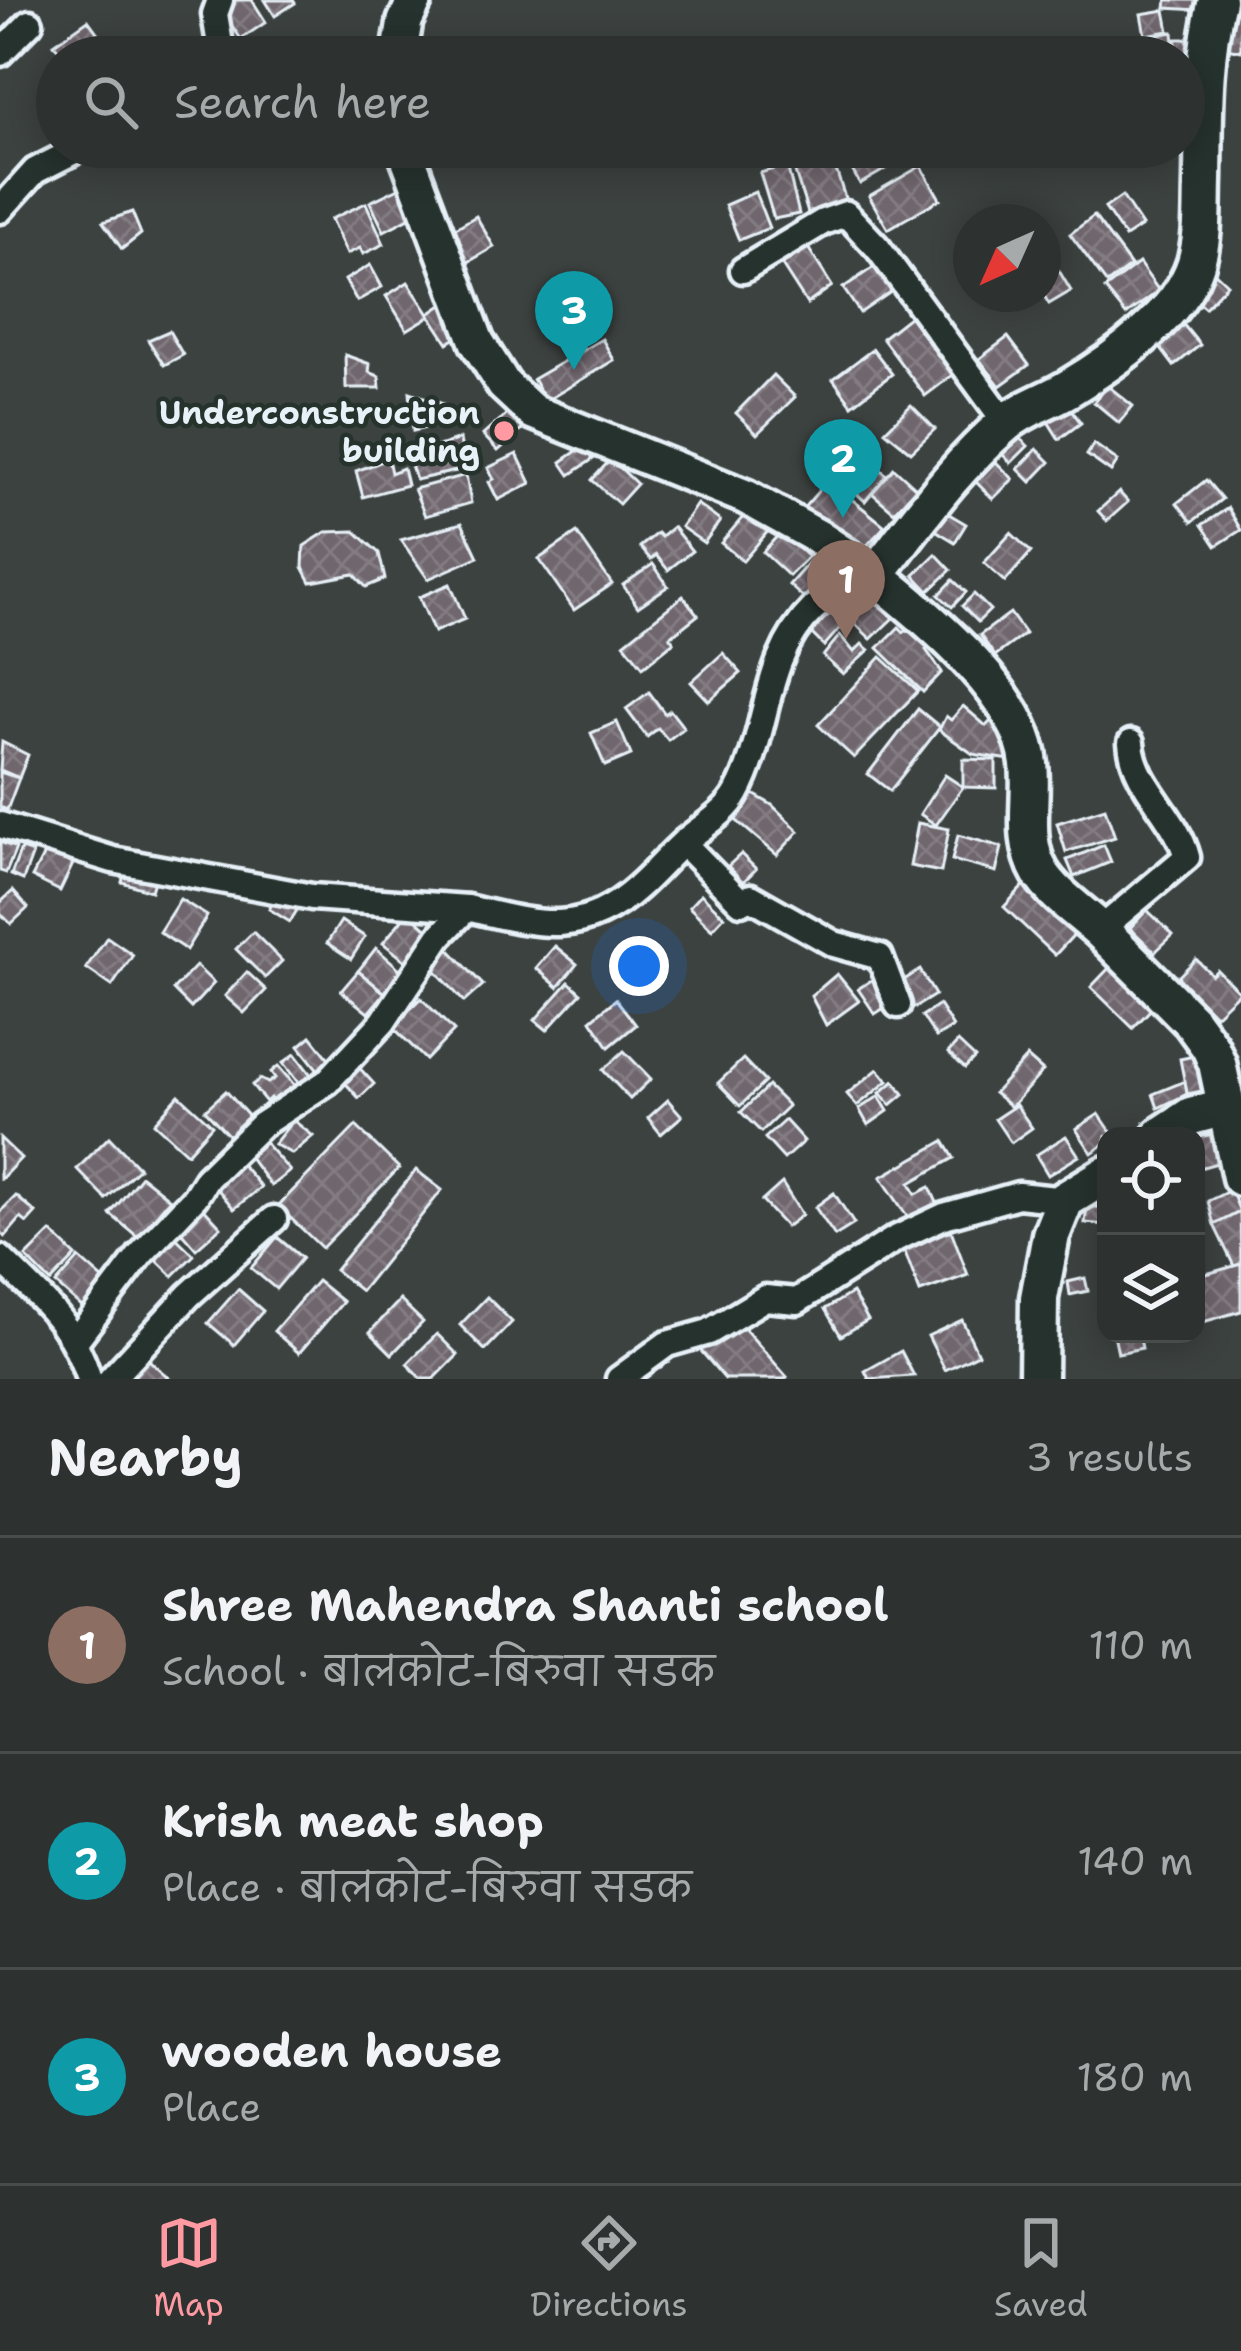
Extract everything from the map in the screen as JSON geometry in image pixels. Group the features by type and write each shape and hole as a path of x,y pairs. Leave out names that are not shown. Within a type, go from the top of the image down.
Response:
{"main road":[{"path":"1205,72 1217,0"},
{"path":"1203,168 1202,235 1196,265 1180,296 1156,324 1067,389 1006,423 939,490 875,575 946,640 995,691 1015,720 1029,766 1029,836 1035,862 1043,878 1191,1021 1210,1047 1241,1177"},
{"path":"1174,1127 1190,1116 1225,1107"},
{"path":"1039,1379 1042,1268 1065,1200 1097,1180"}],"street":[{"path":"218,36 215,14 220,0"},
{"path":"402,36 416,0"},
{"path":"0,53 30,23"},
{"path":"2,199 41,168"},
{"path":"412,168 477,342 491,371 518,399 533,412 746,497 875,575"},
{"path":"742,271 823,222 845,214 878,248 1006,423"},
{"path":"0,825 113,860 312,897 467,908 529,922 568,925 591,919 638,887 683,843 722,814 736,794 754,749 774,668 797,625 843,581 875,575"},
{"path":"1100,930 1186,857 1170,816 1140,777 1131,743"},
{"path":"683,843 741,902 751,897 834,944 880,957 898,1005"},
{"path":"76,1340 207,1178 262,1125 327,1082 383,1022 440,936 467,908"},
{"path":"619,1379 650,1352 709,1332 764,1298 797,1300 896,1239 944,1216 1018,1195 1065,1200"},
{"path":"111,1379 190,1295 274,1219"},
{"path":"0,1258 65,1323 76,1340 88,1379"}],"building":[{"path":"230,0 252,0 266,22 239,36 219,7"},
{"path":"265,0 293,0 295,3 275,16"},
{"path":"1167,0 1200,0 1199,10 1166,8"},
{"path":"1230,4 1241,7 1241,51 1222,47"},
{"path":"1165,10 1169,31 1145,35 1141,14"},
{"path":"88,20 100,36 65,36"},
{"path":"788,168 799,214 774,219 760,173"},
{"path":"794,168 835,168 846,201 808,213"},
{"path":"851,168 888,168 860,184"},
{"path":"922,168 940,199 888,229 869,196"},
{"path":"399,188 413,216 384,231 370,202"},
{"path":"755,192 769,228 739,240 725,205"},
{"path":"1122,196 1142,226 1125,237 1105,208"},
{"path":"366,203 384,244 363,254 360,248 347,254 331,219"},
{"path":"132,212 141,234 122,249 103,222"},
{"path":"476,216 494,247 465,264 447,233"},
{"path":"1094,216 1131,266 1107,284 1070,234"},
{"path":"802,238 832,286 807,304 776,256"},
{"path":"881,262 898,287 860,313 843,288"},
{"path":"1139,263 1159,291 1126,315 1105,289"},
{"path":"370,265 382,287 357,301 345,280"},
{"path":"1208,266 1227,284 1205,308 1185,290"},
{"path":"1061,274 1071,291 1061,297"},
{"path":"408,282 430,316 407,330 386,296"},
{"path":"445,303 464,333 448,343 429,314"},
{"path":"914,313 958,371 925,396 882,338"},
{"path":"1177,317 1200,345 1174,366 1152,337"},
{"path":"169,331 183,355 164,365 148,340"},
{"path":"1008,337 1029,365 1000,386 979,359"},
{"path":"602,339 614,360 546,401 533,379"},
{"path":"873,349 892,374 852,405 833,379"},
{"path":"345,355 370,364 369,372 379,376 380,388 346,388"},
{"path":"773,375 795,397 757,434 736,413"},
{"path":"1108,386 1133,406 1119,423 1094,402"},
{"path":"410,392 443,404 454,421 413,431"},
{"path":"911,405 935,429 911,452 885,431"},
{"path":"1068,405 1081,423 1059,439 1047,420"},
{"name":"Underconstruction building","path":"510,411 525,427 498,451 483,435"},
{"path":"1012,430 1028,446 1011,463 995,447"},
{"path":"460,439 465,469 416,480 408,456"},
{"path":"1094,444 1118,461 1111,472 1087,455"},
{"path":"584,446 593,459 570,475 561,462"},
{"path":"1037,449 1050,462 1031,482 1018,469"},
{"path":"859,451 887,475 865,501 837,476"},
{"path":"517,454 531,483 498,500 488,468"},
{"path":"388,459 391,473 403,468 407,485 363,497 356,471"},
{"path":"611,459 637,484 619,504 592,480"},
{"path":"993,459 1013,479 993,499 973,479"},
{"path":"894,468 916,488 894,512 872,493"},
{"path":"466,475 471,503 425,516 414,489"},
{"path":"828,480 885,526 858,555 801,511"},
{"path":"1206,480 1222,499 1192,522 1177,503"},
{"path":"1119,492 1128,502 1107,521 1098,511"},
{"path":"697,504 720,521 704,543 681,527"},
{"path":"932,504 966,524 955,542 922,522"},
{"path":"1228,508 1241,530 1216,546 1202,525"},
{"path":"743,517 769,530 743,561 721,543"},
{"path":"462,523 478,557 428,579 401,540"},
{"path":"673,527 692,551 668,570 656,555 651,560 640,547"},
{"path":"355,531 379,553 385,579 366,587 354,574 311,582 303,567 304,546 326,532"},
{"path":"781,532 808,557 789,576 763,552"},
{"path":"577,533 612,584 574,610 539,559"},
{"path":"1011,533 1031,552 1005,582 984,563"},
{"path":"936,554 951,570 929,591 914,575"},
{"path":"812,559 834,579 810,604 789,585"},
{"path":"653,564 668,586 638,607 623,585"},
{"path":"953,580 966,592 952,607 939,595"},
{"path":"450,584 465,619 434,632 419,597"},
{"path":"844,586 864,601 824,646 806,628"},
{"path":"974,594 990,610 978,622 962,606"},
{"path":"683,596 698,615 643,667 624,643"},
{"path":"871,596 893,618 871,639 850,619"},
{"path":"1010,613 1025,634 995,656 980,635"},
{"path":"899,627 929,647 926,650 942,672 923,692 878,648"},
{"path":"840,635 854,652 862,644 869,650 843,674 823,656"},
{"path":"723,653 741,673 709,701 691,682"},
{"path":"881,657 918,691 854,758 818,725"},
{"path":"649,692 665,714 670,710 684,728 668,740 658,728 647,737 626,709"},
{"path":"963,706 986,726 994,718 1011,745 1010,760 973,754 939,730 946,716 951,720"},
{"path":"918,709 940,727 890,791 868,774"},
{"path":"617,722 631,755 605,766 591,733"},
{"path":"2,742 28,755 19,778 0,770"},
{"path":"963,759 996,760 996,788 963,787"},
{"path":"0,772 19,778 7,810 0,807"},
{"path":"945,775 963,787 936,825 920,814"},
{"path":"748,791 772,805 799,831 777,855 732,817"},
{"path":"1105,808 1115,837 1066,852 1057,823"},
{"path":"918,823 949,829 941,872 910,866"},
{"path":"958,835 1002,847 996,872 952,860"},
{"path":"0,842 16,848 6,873 0,871"},
{"path":"1104,845 1111,862 1074,877 1067,860"},
{"path":"21,849 33,853 23,880 11,875"},
{"path":"46,850 73,864 60,891 32,877"},
{"path":"741,854 756,869 743,882 728,866"},
{"path":"127,865 156,874 151,891 122,882"},
{"path":"1029,880 1080,928 1055,955 1004,907"},
{"path":"13,891 28,908 11,924 0,913 0,903"},
{"path":"280,892 300,905 290,922 269,909"},
{"path":"701,894 724,916 712,929 689,907"},
{"path":"180,899 207,916 186,950 159,932"},
{"path":"1147,910 1173,935 1155,952 1130,928"},
{"path":"408,912 432,933 408,963 383,943"},
{"path":"341,921 365,937 351,959 327,943"},
{"path":"253,932 282,961 265,978 236,949"},
{"path":"107,937 133,955 112,986 86,968"},
{"path":"446,946 483,985 464,1002 428,962"},
{"path":"555,946 577,964 558,987 536,968"},
{"path":"376,948 403,972 385,993 358,971"},
{"path":"1196,959 1212,975 1217,970 1239,992 1215,1015 1178,977"},
{"path":"1113,964 1155,1005 1133,1028 1091,987"},
{"path":"196,966 214,983 191,1008 173,990"},
{"path":"920,970 935,995 914,1008 899,983"},
{"path":"358,971 385,993 368,1013 341,991"},
{"path":"247,972 266,990 244,1013 225,996"},
{"path":"837,974 859,1001 826,1025 811,996"},
{"path":"876,977 893,1002 875,1014 858,989"},
{"path":"569,982 581,993 547,1030 535,1020"},
{"path":"421,998 454,1031 426,1060 392,1026"},
{"path":"616,999 636,1025 609,1047 591,1020"},
{"path":"939,1005 953,1027 936,1037 922,1016"},
{"path":"311,1036 331,1061 319,1071 299,1046"},
{"path":"958,1042 975,1058 965,1068 948,1053"},
{"path":"624,1051 651,1079 630,1099 603,1070"},
{"path":"295,1054 315,1080 303,1089 283,1063"},
{"path":"1194,1056 1202,1091 1187,1094 1180,1059"},
{"path":"1027,1057 1043,1071 1011,1107 994,1093"},
{"path":"743,1059 765,1082 740,1106 718,1083"},
{"path":"355,1063 374,1084 359,1098 340,1077"},
{"path":"278,1066 296,1087 275,1104 270,1098 266,1102 252,1085 275,1078 271,1072"},
{"path":"878,1069 888,1081 857,1106 847,1094"},
{"path":"894,1081 904,1094 891,1105 880,1093"},
{"path":"1185,1081 1187,1094 1158,1108 1153,1094"},
{"path":"768,1086 788,1106 761,1132 741,1112"},
{"path":"226,1091 251,1119 231,1138 205,1110"},
{"path":"179,1095 212,1125 187,1153 154,1123"},
{"path":"879,1096 888,1111 868,1125 859,1109"},
{"path":"668,1100 682,1116 661,1134 648,1118"},
{"path":"1016,1105 1032,1128 1011,1143 995,1119"},
{"path":"1099,1114 1108,1127 1097,1127 1097,1149 1092,1153 1076,1129"},
{"path":"293,1120 313,1136 292,1154 274,1144"},
{"path":"785,1120 804,1141 784,1159 765,1138"},
{"path":"356,1126 399,1168 322,1248 278,1206"},
{"path":"1220,1132 1228,1160 1205,1166 1205,1136"},
{"path":"258,1135 290,1171 271,1186 242,1148"},
{"path":"1066,1136 1079,1156 1048,1175 1036,1155"},
{"path":"109,1137 139,1168 106,1199 77,1169"},
{"path":"0,1138 21,1158 1,1179 0,1178"},
{"path":"944,1141 954,1158 910,1183 916,1194 930,1187 938,1205 909,1219 881,1177"},
{"path":"236,1158 261,1187 234,1209 210,1180"},
{"path":"416,1170 442,1190 361,1291 335,1270"},
{"path":"141,1176 170,1199 138,1237 110,1214"},
{"path":"782,1183 802,1215 786,1227 762,1201"},
{"path":"1231,1190 1240,1212 1214,1225 1208,1201"},
{"path":"834,1193 854,1224 835,1236 815,1207"},
{"path":"16,1196 36,1213 27,1223 21,1218 5,1237 0,1232 0,1212"},
{"path":"200,1204 221,1227 196,1249 175,1225"},
{"path":"1087,1206 1097,1207 1097,1224 1085,1223"},
{"path":"1240,1212 1241,1264 1234,1266 1214,1225"},
{"path":"951,1230 968,1275 920,1292 903,1247"},
{"path":"169,1231 194,1255 173,1276 148,1252"},
{"path":"51,1232 76,1256 51,1282 26,1257"},
{"path":"277,1237 302,1258 276,1289 251,1268"},
{"path":"79,1258 106,1282 83,1308 56,1284"},
{"path":"1241,1264 1241,1311 1205,1321 1205,1274"},
{"path":"1085,1278 1088,1291 1070,1295 1068,1282"},
{"path":"317,1281 343,1302 299,1353 274,1331"},
{"path":"238,1289 263,1311 234,1345 208,1323"},
{"path":"852,1293 868,1320 841,1336 825,1309"},
{"path":"487,1297 512,1322 485,1350 460,1325"},
{"path":"400,1300 423,1322 392,1354 370,1332"},
{"path":"736,1319 785,1379 725,1379 700,1350"},
{"path":"962,1320 978,1354 945,1370 928,1336"},
{"path":"437,1334 458,1355 434,1379 422,1379 407,1364"},
{"path":"1116,1343 1141,1343 1142,1348 1118,1353"},
{"path":"901,1351 914,1376 869,1379 865,1371"},
{"path":"141,1353 170,1379 122,1379"}],"place":[{"name":"wooden house","path":"574,370"},
{"name":"Underconstruction building","path":"504,431"},
{"name":"Krish meat shop","path":"843,518"},
{"name":"Shree Mahendra Shanti school","path":"846,639"}]}
